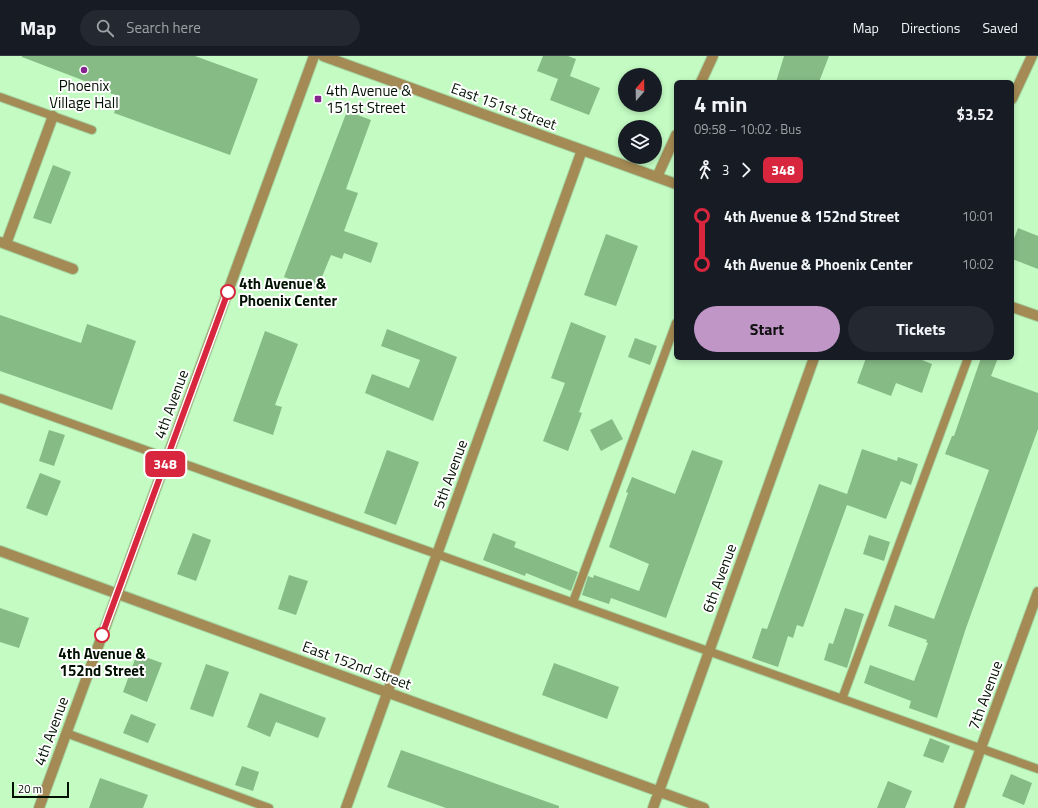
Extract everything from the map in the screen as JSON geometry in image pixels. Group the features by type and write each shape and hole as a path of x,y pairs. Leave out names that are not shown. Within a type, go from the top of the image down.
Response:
{"street":[{"name":"4th Avenue","path":"39,808 314,56"},
{"name":"East 151st Street","path":"323,56 674,183"},
{"path":"702,80 713,56"},
{"path":"1014,95 1032,56"},
{"path":"53,116 3,243 73,269"},
{"path":"657,177 674,139"},
{"name":"5th Avenue","path":"346,808 582,150"},
{"path":"1014,308 1038,316"},
{"name":"6th Avenue","path":"653,808 813,360"},
{"name":"East 152nd Street","path":"0,551 704,808"},
{"name":"7th Avenue","path":"959,808 1038,592"}],"lane":[{"path":"0,97 92,130"},
{"path":"572,602 674,328"},
{"path":"842,699 967,360"},
{"path":"0,398 1038,769"},
{"path":"66,733 269,808"}],"building":[{"path":"22,56 195,56 258,79 230,155 114,113 120,96 88,87 90,83"},
{"path":"543,56 568,56 576,59 570,76 600,88 589,115 550,100 558,79 537,71"},
{"path":"784,56 829,56 820,80 777,80"},
{"path":"347,111 371,120 346,189 358,193 344,231 378,243 371,263 344,253 342,259 331,255 317,289 284,277"},
{"path":"53,165 71,172 51,224 33,218"},
{"path":"1018,228 1038,236 1038,269 1014,260 1014,239"},
{"path":"606,234 638,246 616,306 584,295"},
{"path":"0,315 81,343 87,324 136,341 112,410 0,371"},
{"path":"571,322 606,336 579,412 582,413 568,451 543,441 565,383 551,378"},
{"path":"387,329 457,357 433,421 365,393 372,374 409,388 420,360 381,346"},
{"path":"265,331 298,344 275,405 282,407 273,435 233,421"},
{"path":"635,338 657,346 650,365 628,357"},
{"path":"865,360 922,360 932,364 922,393 896,383 891,396 857,383"},
{"path":"980,360 997,360 991,376 1038,393 1038,429 966,628 937,718 909,708 911,701 864,683 870,665 914,681 928,643 926,642 927,640 888,626 895,605 934,619 989,470 945,454 952,436 954,436"},
{"path":"612,419 623,439 601,451 590,430"},
{"path":"49,430 65,435 54,466 39,461"},
{"path":"862,449 897,461 898,457 918,464 911,485 901,481 886,519 847,505 803,627 797,625 793,638 788,636 778,667 752,658 762,628 767,629 819,484 847,494"},
{"path":"387,450 419,462 396,525 364,513"},
{"path":"692,450 723,461 666,618 611,598 609,604 582,595 588,576 593,578 594,575 639,591 649,564 609,547 628,493 626,492 632,477 675,494"},
{"path":"40,473 61,481 47,516 26,508"},
{"path":"193,533 211,540 196,581 177,574"},
{"path":"493,533 516,542 514,547 578,572 571,591 526,573 525,576 483,560"},
{"path":"869,535 890,542 884,561 863,554"},
{"path":"289,575 308,581 296,615 278,609"},
{"path":"0,608 29,618 19,648 0,642"},
{"path":"845,608 864,614 847,668 824,660 829,643 833,644"},
{"path":"137,654 162,663 147,702 123,692"},
{"path":"554,663 619,687 607,719 542,695"},
{"path":"206,664 229,672 213,717 190,709"},
{"path":"260,693 326,718 318,738 276,722 270,737 247,727"},
{"path":"131,714 156,724 148,743 123,733"},
{"path":"930,738 950,746 943,763 923,756"},
{"path":"401,750 559,806 559,808 446,808 387,787"},
{"path":"242,766 259,772 253,791 235,785"},
{"path":"1011,774 1032,783 1024,805 1002,796"},
{"path":"100,778 148,795 143,808 89,808"},
{"path":"888,781 912,791 905,808 877,808"}],"bus line":[{"name":"348","path":"102,635 228,292"}],"place":[{"name":"Phoenix Village Hall","path":"84,70"},
{"name":"4th Avenue & 151st Street","path":"318,99"},
{"name":"4th Avenue & Phoenix Center","path":"228,292"},
{"name":"4th Avenue & 152nd Street","path":"102,635"}]}
